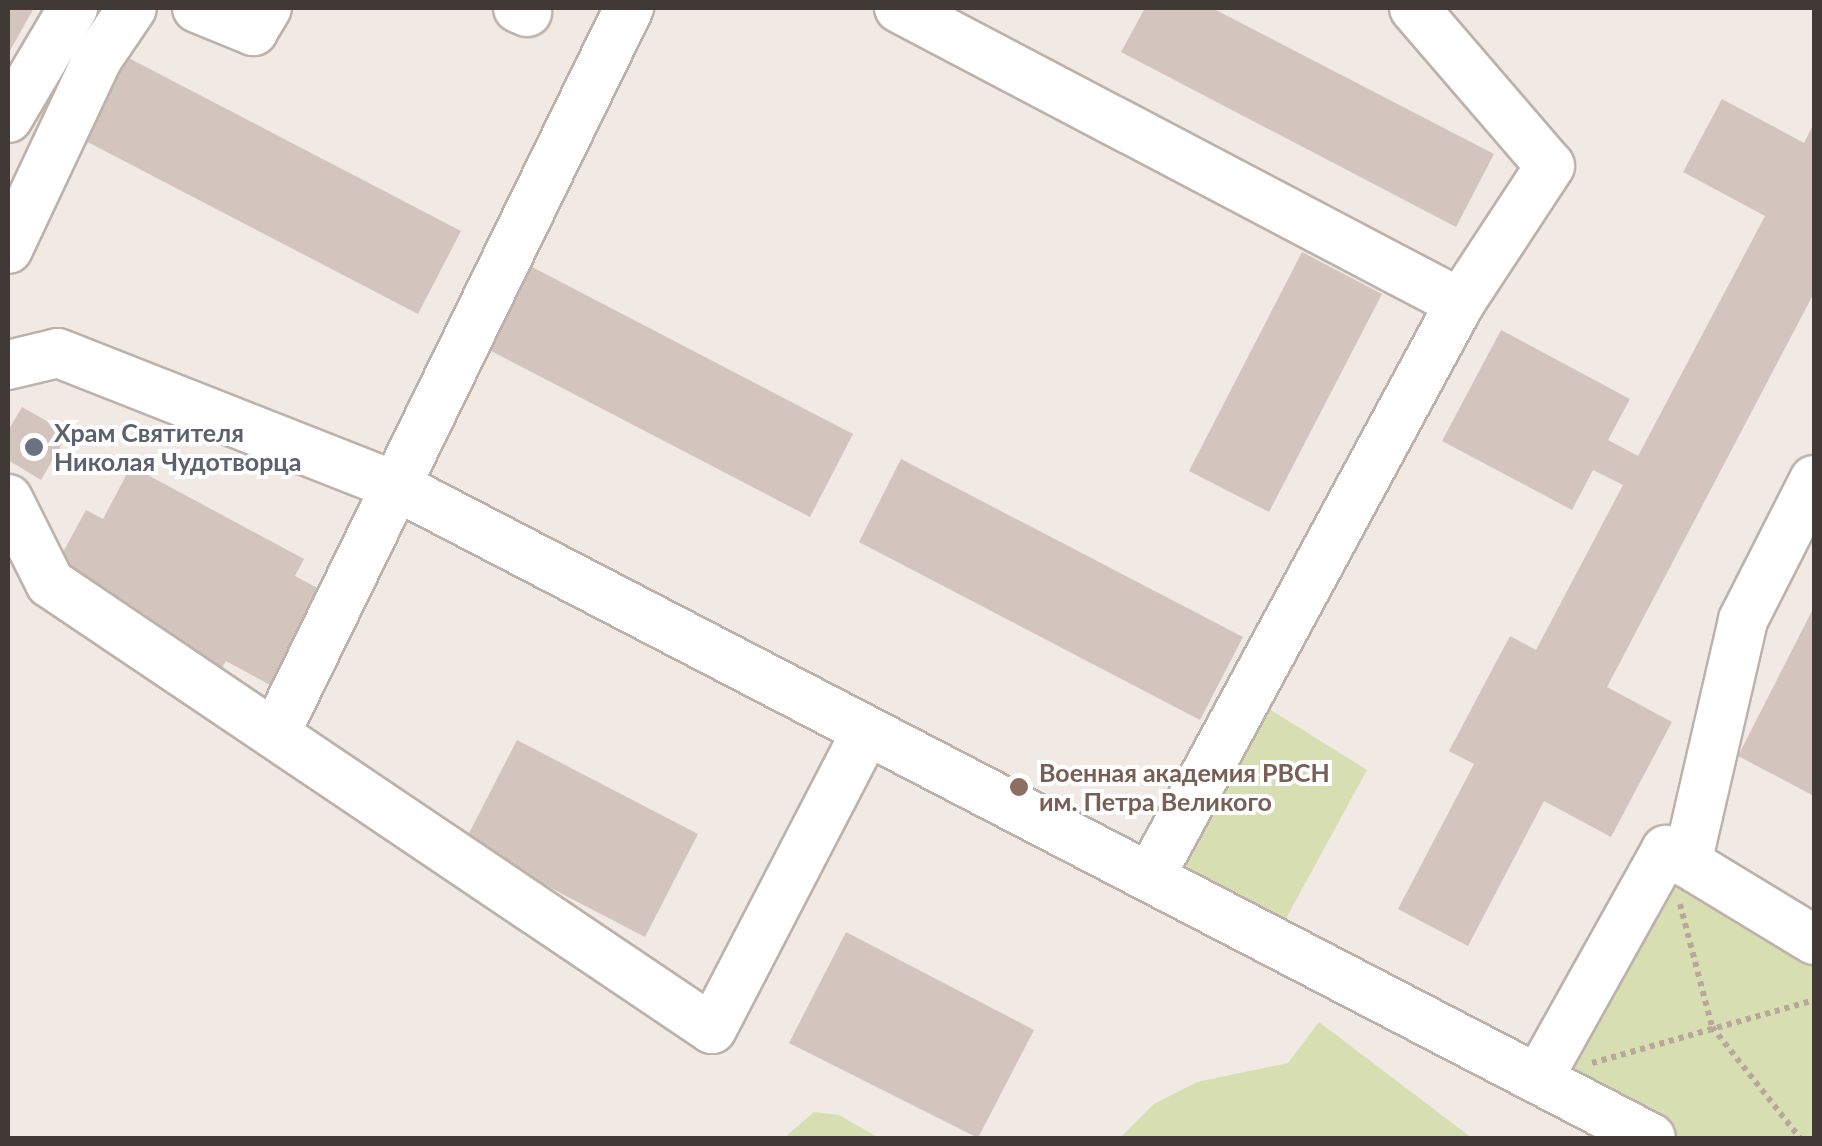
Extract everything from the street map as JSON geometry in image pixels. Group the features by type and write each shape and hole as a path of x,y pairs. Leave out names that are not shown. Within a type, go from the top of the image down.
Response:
{"lane":[{"path":"8,118 73,8"},
{"path":"8,249 98,58 132,8"},
{"path":"197,8 253,30 267,8"},
{"path":"275,734 629,8"},
{"path":"899,8 1460,303"},
{"path":"1151,875 1460,303 1550,166 1414,8"},
{"path":"8,366 58,353 396,486 1651,1138"},
{"path":"1538,1079 1676,856 1744,620 1814,480"},
{"path":"8,498 50,584 712,1029 861,742"},
{"path":"1676,856 1814,940"}],"path":[{"path":"1676,856 1712,1027 1800,1138"},
{"path":"1538,1079 1814,1000"}],"green space":[{"path":"1263,705 1367,770 1283,924 1186,879 1180,859"},
{"path":"1679,881 1814,958 1814,1138 1679,1138 1568,1079 1564,1057 1659,889"},
{"path":"1319,1022 1472,1138 1120,1138 1154,1104 1197,1082 1288,1063"},
{"path":"814,1112 839,1115 879,1138 784,1138"}],"building":[{"path":"8,8 34,8 8,54"},
{"path":"1145,8 1212,8 1494,154 1456,227 1121,52"},
{"path":"119,53 461,231 418,314 76,136"},
{"path":"1722,99 1804,143 1814,123 1814,293 1607,687 1672,722 1611,837 1544,801 1468,946 1398,909 1474,764 1449,751 1510,636 1536,650 1623,485 1593,470 1572,510 1442,441 1501,330 1630,399 1608,440 1638,456 1765,216 1683,172"},
{"path":"1302,252 1382,294 1269,512 1189,471"},
{"path":"511,256 853,434 810,517 468,339"},
{"name":"Храм Святителя Николая Чудотворца","path":"22,407 68,433 41,480 8,460 8,431"},
{"path":"901,459 1243,637 1200,720 859,542"},
{"path":"131,466 304,559 295,576 323,591 272,686 226,661 220,671 55,567 86,510 103,519"},
{"path":"1814,607 1814,796 1738,756"},
{"path":"517,740 698,834 645,937 464,843"},
{"path":"846,932 1034,1030 978,1138 789,1043"}],"place":[{"name":"Храм Святителя Николая Чудотворца","path":"34,447"},
{"name":"Военная академия РВСН им. Петра Великого","path":"1019,787"}]}
